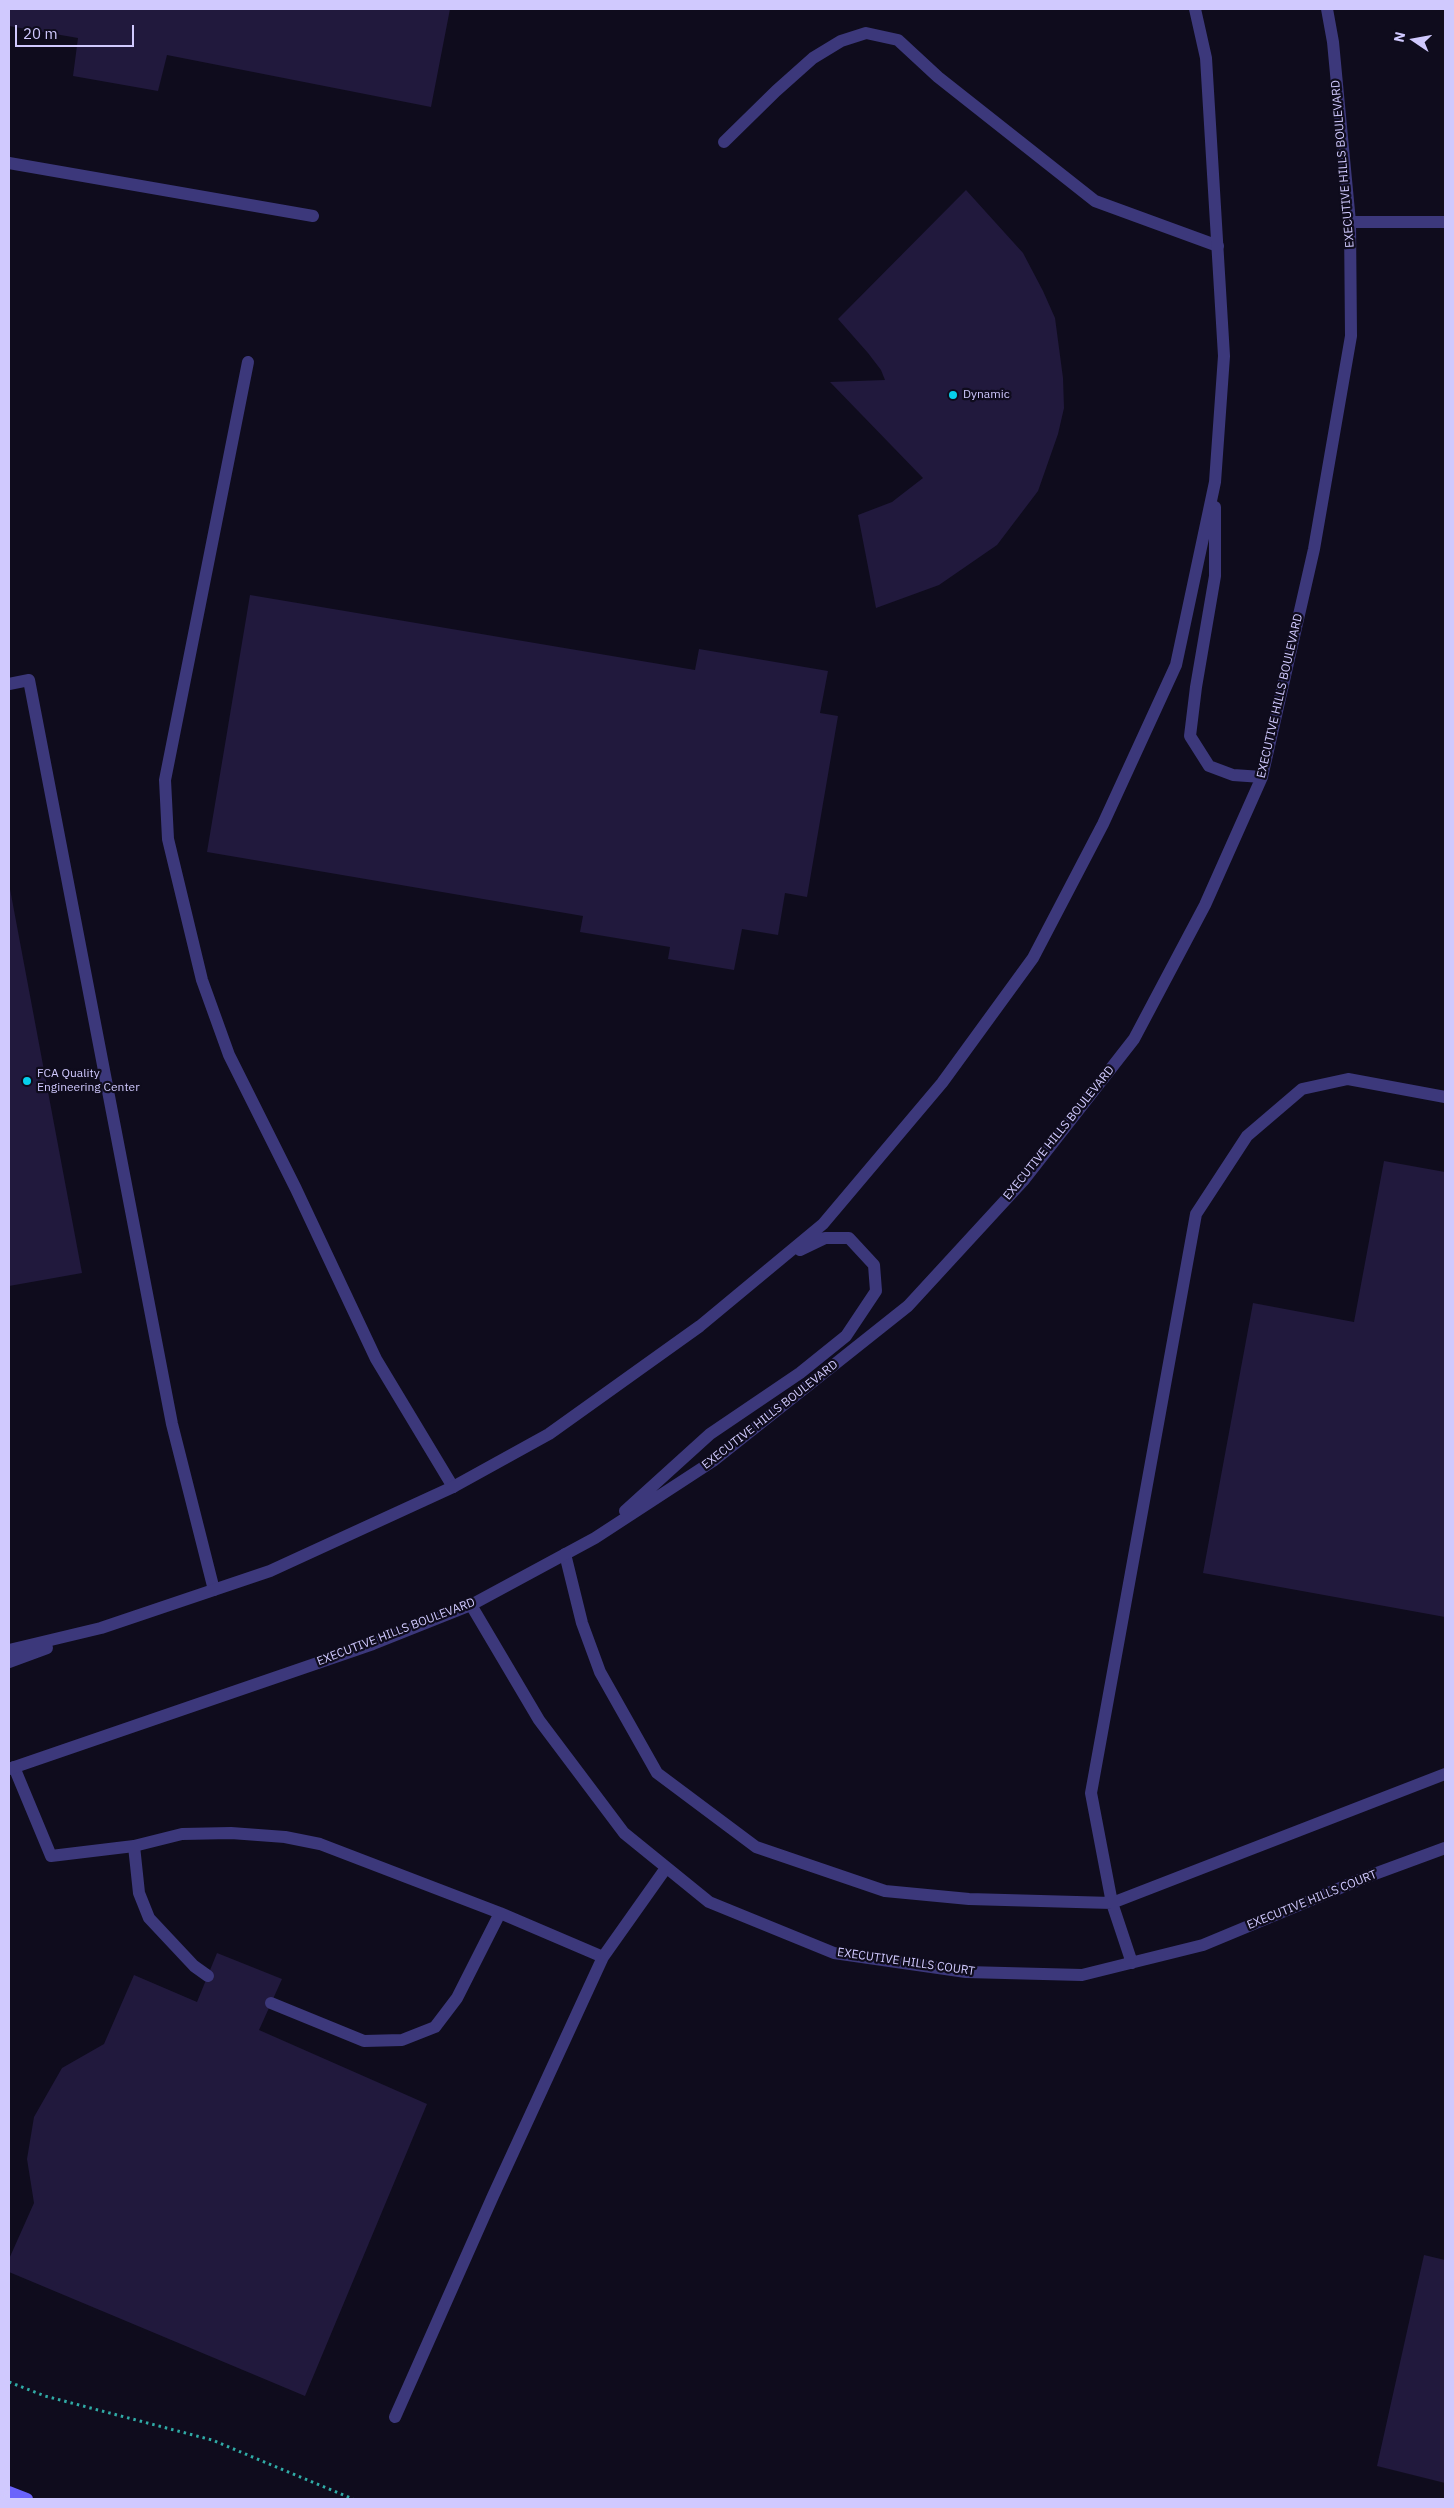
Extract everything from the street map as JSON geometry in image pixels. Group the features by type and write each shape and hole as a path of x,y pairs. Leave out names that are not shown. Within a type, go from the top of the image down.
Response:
{"main road":[{"path":"9,2492 27,2499"}],"street":[{"path":"1195,9 1206,58 1224,356 1214,482 1215,576 1196,686 1190,736 1209,766 1233,775 1262,777"},
{"name":"EXECUTIVE HILLS BOULEVARD","path":"11,1768 374,1644 470,1605 595,1538 713,1461 908,1306 1023,1182 1134,1039 1205,905 1262,777 1314,550 1351,336 1350,222 1333,42 1327,9"},
{"path":"724,142 776,91 814,58 840,41 866,34 898,40 938,77 1095,201 1218,246"},
{"path":"9,163 314,216"},
{"path":"1350,222 1445,222"},
{"path":"248,362 165,780 168,840 202,980 228,1055 296,1189 376,1358 453,1486"},
{"path":"9,1662 101,1628 270,1571 453,1486 549,1434 700,1326 823,1224 942,1084 1033,958 1103,824 1176,665 1214,482"},
{"path":"9,684 29,680 172,1424 214,1590"},
{"path":"1132,1963 1112,1903 1091,1793 1196,1214 1248,1136 1302,1090 1348,1080 1445,1097"},
{"path":"595,1538 710,1434 800,1373 846,1336 876,1291 874,1265 849,1238 825,1238 777,1262"},
{"path":"565,1554 582,1623 600,1672 657,1773 756,1847 885,1891 969,1899 1112,1903 1445,1774"},
{"name":"EXECUTIVE HILLS COURT","path":"470,1605 539,1720 624,1833 709,1902 834,1954 966,1972 1082,1975 1203,1945 1369,1876 1445,1848"},
{"path":"9,1650 101,1628"},
{"path":"11,1768 51,1856 134,1846 182,1834 231,1833 285,1837 320,1844 500,1913 603,1957"},
{"path":"134,1846 139,1893 149,1918 194,1966 208,1976"},
{"path":"395,2417 493,2196 603,1957 666,1868"},
{"path":"271,2003 364,2041 402,2040 434,2027 457,1998 500,1913"}],"path":[{"path":"9,2382 45,2396 212,2440 353,2499"}],"building":[{"path":"9,9 450,9 431,107 167,55 158,91 73,76 78,38 9,26"},
{"name":"Dynamic","path":"966,190 1023,253 1043,291 1055,318 1063,378 1064,408 1058,434 1038,491 997,545 939,585 876,608 858,515 892,502 923,478 830,382 885,380 881,370 868,353 838,319"},
{"path":"250,595 695,670 699,649 828,671 820,713 838,716 807,897 785,893 778,935 742,929 734,970 668,959 670,947 580,932 583,916 207,852"},
{"name":"FCA Quality Engineering Center","path":"9,890 82,1273 9,1286"},
{"path":"1384,1161 1445,1172 1445,1617 1203,1573 1253,1303 1354,1322"},
{"path":"217,1953 282,1979 259,2030 427,2104 305,2396 9,2272 9,2259 34,2203 27,2159 34,2117 62,2068 104,2044 134,1975 197,2002"},
{"path":"1424,2255 1445,2260 1445,2483 1377,2466"}],"place":[{"name":"Dynamic","path":"953,395"},
{"name":"FCA Quality Engineering Center","path":"27,1081"}]}
